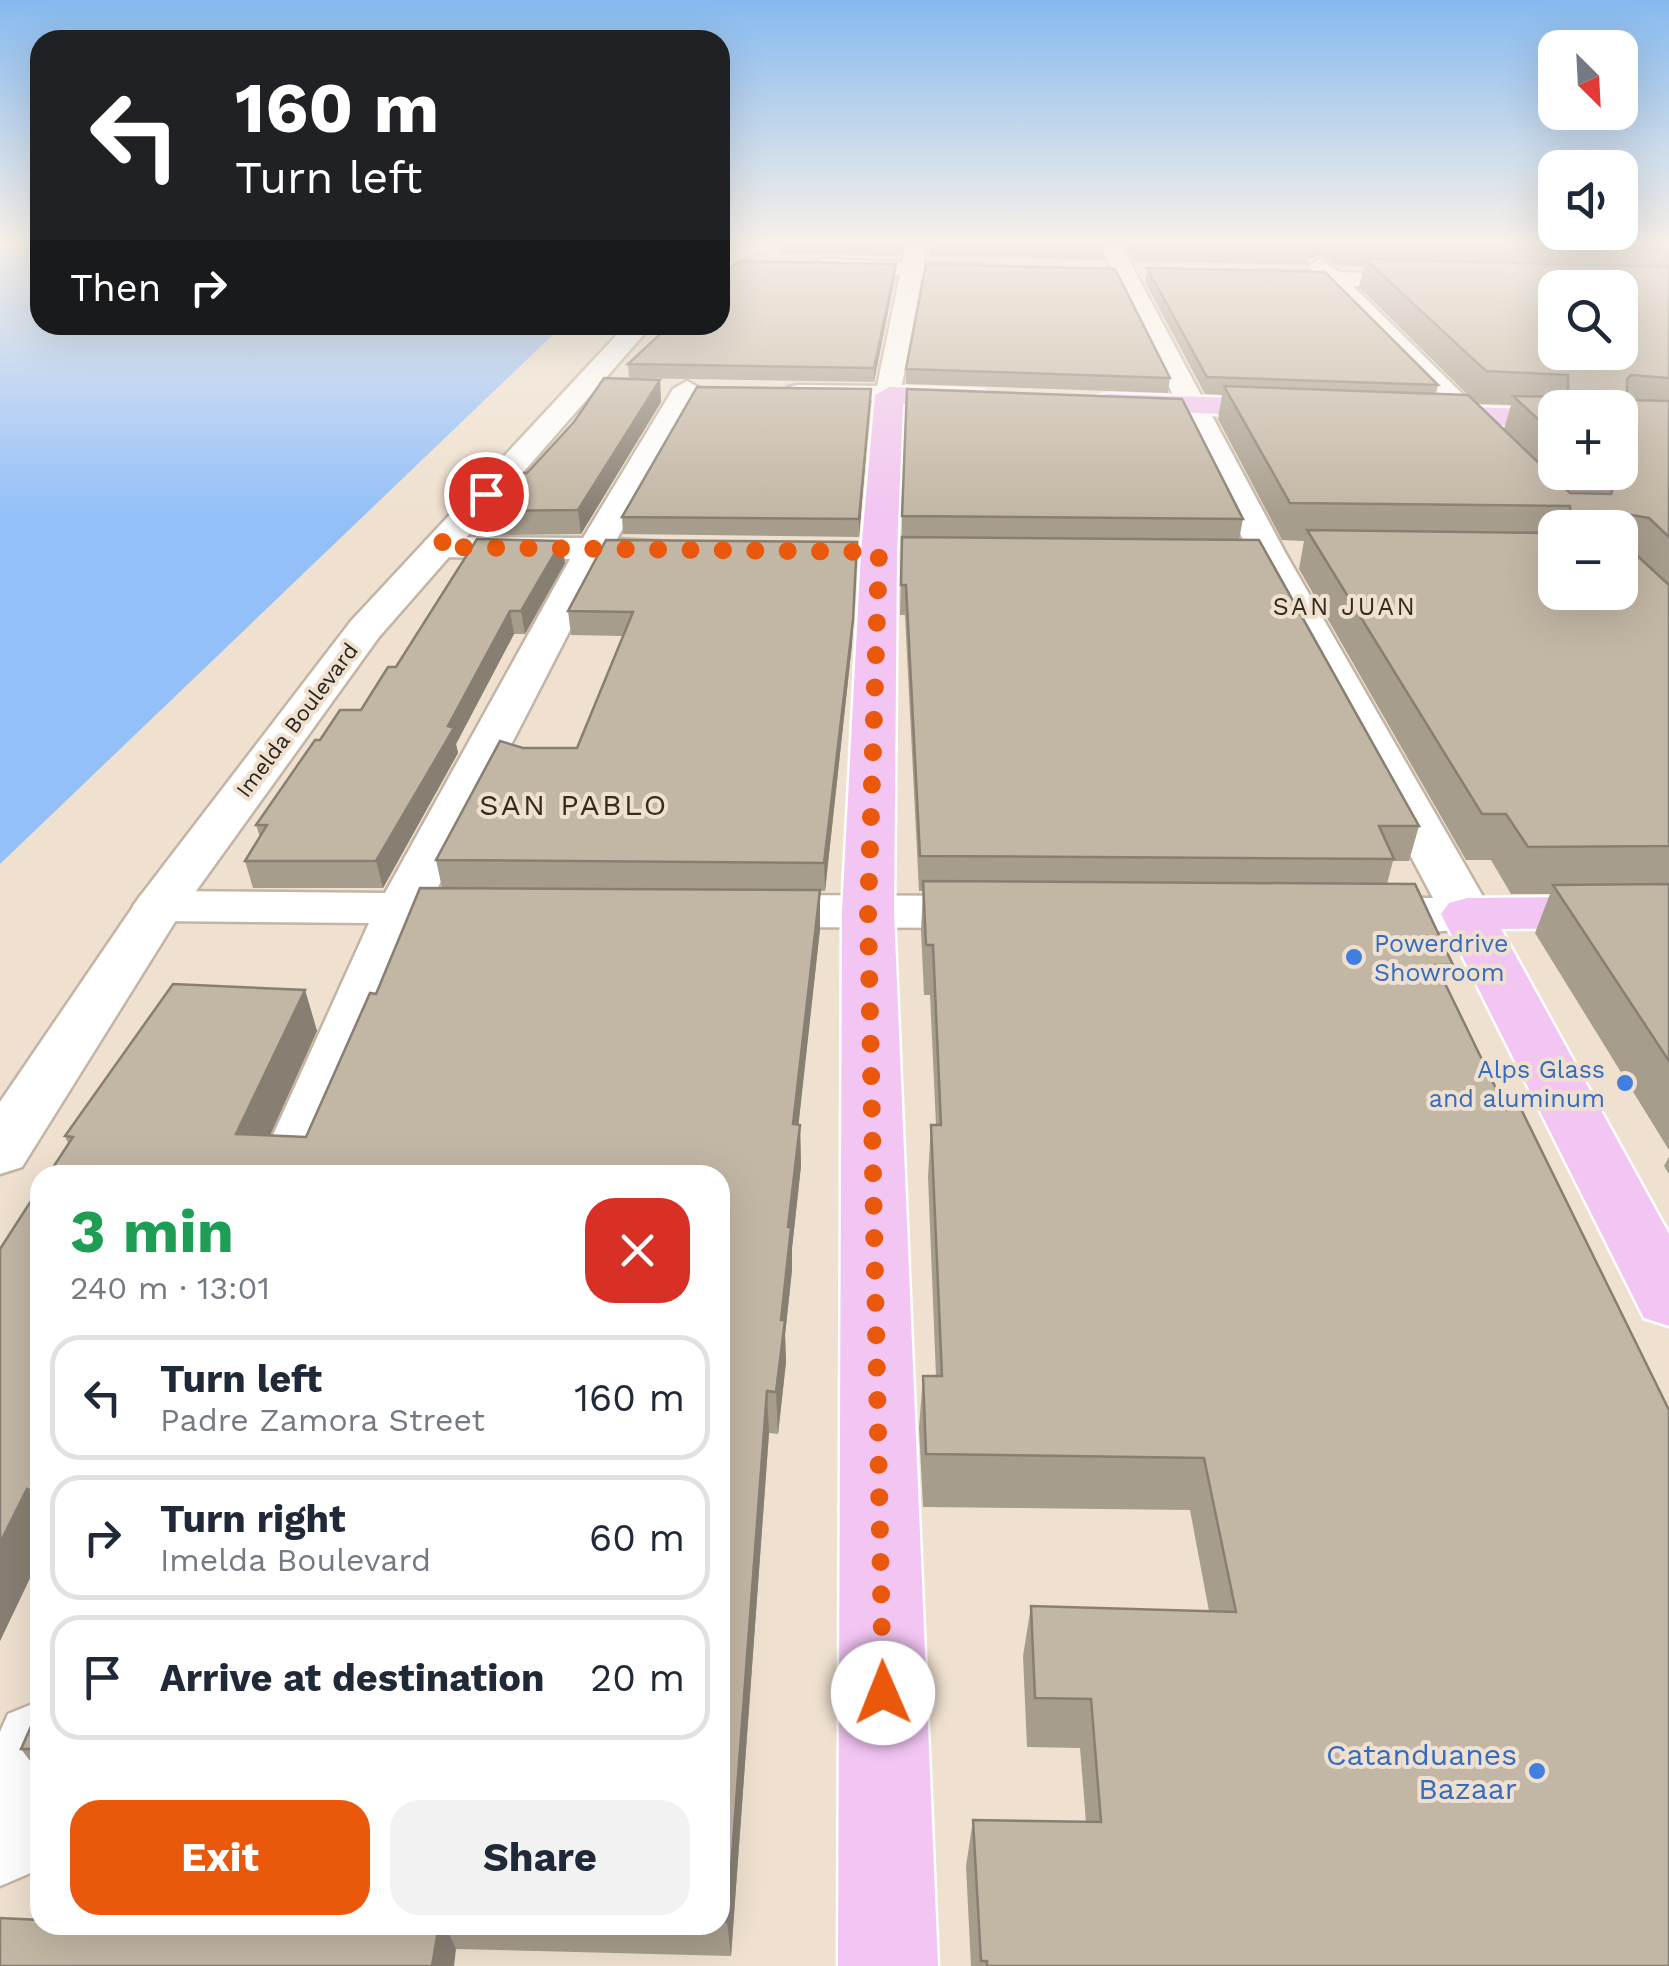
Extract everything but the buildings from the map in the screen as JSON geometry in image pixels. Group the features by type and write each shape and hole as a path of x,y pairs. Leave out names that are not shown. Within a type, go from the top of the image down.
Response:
{"main road":[{"path":"888,1966 868,912 879,552 889,395 1002,398"},
{"path":"1078,401 1323,410"},
{"path":"1398,413 1538,418"},
{"path":"1669,912 1467,914 1669,1298"}],"street":[{"path":"778,392 889,395 901,332"},
{"path":"1155,332 1268,554 1467,914 1308,913"},
{"path":"1386,332 1564,510"},
{"name":"Imelda Boulevard","path":"0,1150 159,906 365,629 631,335"},
{"path":"582,387 616,388"},
{"path":"652,388 723,390"},
{"path":"290,1165 402,908 593,550 686,389"},
{"path":"438,547 708,550"},
{"path":"1229,554 1306,554"},
{"path":"159,906 538,910"},
{"path":"693,910 1048,912"},
{"path":"0,1838 30,1769"}],"water":[{"path":"0,332 30,332 30,335 553,335 0,864"}],"place":[{"name":"Powerdrive Showroom","path":"1354,957"},
{"name":"Alps Glass and aluminum","path":"1625,1083"},
{"name":"Catanduanes Bazaar","path":"1537,1771"}],"district":[{"name":"SAN JUAN","path":"1345,606"},
{"name":"SAN PABLO","path":"574,804"}],"route":[{"path":"486,494 438,547 879,552 868,912 883,1693"}]}
